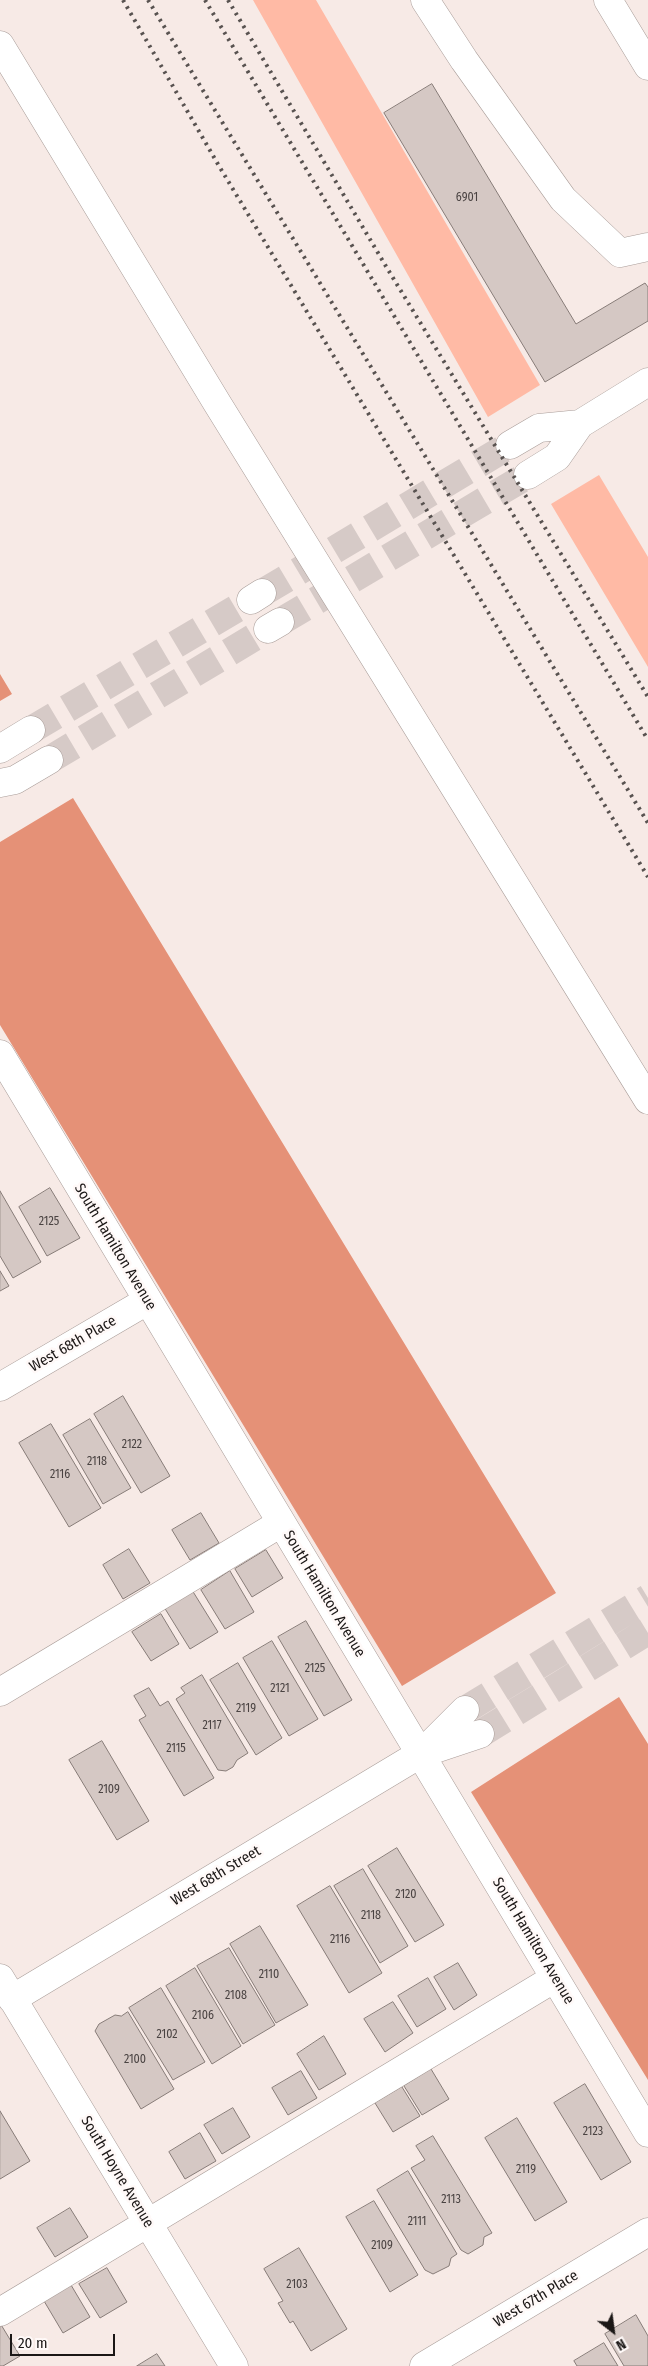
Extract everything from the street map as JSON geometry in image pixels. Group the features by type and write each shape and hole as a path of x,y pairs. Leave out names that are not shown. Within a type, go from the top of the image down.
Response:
{"street":[{"path":"424,0 464,60 564,199 620,253 648,247"},
{"path":"608,0 648,66"},
{"path":"0,46 217,403 648,1100"},
{"path":"528,475 557,457 580,424 648,382"},
{"path":"510,445 539,428 580,424"},
{"path":"0,749 31,730"},
{"path":"0,783 15,780 49,760"},
{"name":"South Hamilton Avenue","path":"3,1067 282,1523 648,2132"},
{"name":"West 68th Place","path":"0,1387 147,1301"},
{"path":"0,1692 282,1523"},
{"name":"West 68th Street","path":"420,1754 465,1710"},
{"name":"West 68th Street","path":"6,1988 420,1754 480,1734"},
{"path":"0,2312 555,1978"},
{"name":"South Hoyne Avenue","path":"6,1988 234,2366"},
{"name":"West 67th Place","path":"424,2366 648,2232"}],"shaded area":[{"path":"253,0 316,0 540,385 488,417"},
{"path":"599,475 648,557 648,667 551,504"},
{"path":"0,674 12,694 0,701"},
{"path":"73,798 556,1593 402,1686 0,1025 0,842"},
{"path":"619,1697 648,1744 648,2080 471,1792"}],"building":[{"path":"432,84 576,324 645,283 648,287 648,321 545,382 384,113"},
{"path":"50,1188 80,1238 47,1256 19,1207"},
{"path":"0,1191 41,1262 13,1278 0,1256"},
{"path":"0,1271 9,1286 0,1291"},
{"path":"123,1396 170,1476 141,1493 94,1414"},
{"path":"90,1419 131,1488 103,1504 63,1435"},
{"path":"51,1424 101,1508 69,1527 19,1443"},
{"path":"201,1513 219,1543 190,1560 172,1530"},
{"path":"129,1549 150,1583 123,1599 103,1565"},
{"path":"266,1550 283,1578 252,1597 235,1569"},
{"path":"230,1571 254,1612 225,1629 201,1590"},
{"path":"192,1590 218,1632 190,1649 164,1607"},
{"path":"161,1614 179,1644 151,1661 132,1632"},
{"path":"306,1621 352,1700 324,1716 278,1637"},
{"path":"272,1641 318,1719 289,1736 243,1658"},
{"path":"238,1663 282,1738 256,1755 210,1680"},
{"path":"202,1675 248,1753 237,1760 233,1767 226,1771 218,1770 176,1699 185,1693 181,1688"},
{"path":"149,1688 160,1706 168,1701 214,1778 184,1796 139,1720 146,1716 134,1696"},
{"path":"102,1741 149,1821 117,1840 69,1760"},
{"path":"397,1848 444,1925 415,1942 368,1866"},
{"path":"363,1869 408,1946 380,1963 334,1886"},
{"path":"330,1886 382,1973 349,1993 297,1906"},
{"path":"260,1926 308,2005 276,2023 230,1944"},
{"path":"229,1948 275,2025 243,2044 197,1966"},
{"path":"458,1963 477,1995 454,2010 434,1977"},
{"path":"195,1968 241,2046 212,2064 166,1986"},
{"path":"428,1978 446,2009 417,2027 398,1996"},
{"path":"161,1988 205,2062 173,2080 129,2008"},
{"path":"393,2002 413,2033 385,2052 364,2019"},
{"path":"128,2012 174,2089 141,2109 95,2031 99,2024 115,2015 121,2016"},
{"path":"324,2036 346,2074 319,2090 297,2054"},
{"path":"431,2069 449,2099 422,2115 404,2086"},
{"path":"301,2071 317,2098 288,2115 272,2088"},
{"path":"585,2084 631,2162 601,2180 554,2103"},
{"path":"402,2087 420,2116 393,2132 375,2103"},
{"path":"233,2108 250,2137 222,2154 204,2125"},
{"path":"0,2111 30,2161 0,2179"},
{"path":"517,2118 567,2202 535,2221 485,2138"},
{"path":"200,2133 216,2161 185,2179 169,2152"},
{"path":"433,2136 492,2233 484,2237 483,2245 468,2254 461,2250 411,2168 425,2160 416,2146"},
{"path":"408,2171 457,2254 451,2258 449,2266 433,2274 425,2270 377,2190"},
{"path":"374,2201 418,2275 390,2292 346,2217"},
{"path":"70,2208 88,2237 55,2257 37,2228"},
{"path":"299,2248 347,2329 311,2351 293,2321 290,2323 278,2303 283,2301 264,2269"},
{"path":"107,2268 127,2302 100,2318 79,2284"},
{"path":"71,2285 90,2317 63,2333 44,2301"},
{"path":"636,2315 648,2336 648,2366 624,2366 605,2334"},
{"path":"0,2323 20,2356 3,2366 0,2366"},
{"path":"604,2343 618,2366 577,2366 574,2361"},
{"path":"157,2354 165,2366 137,2366"}],"tunnel":[{"path":"262,593 510,445"},
{"path":"280,622 528,475"},
{"path":"31,730 251,600"},
{"path":"49,760 268,629"},
{"path":"465,1710 648,1598"},
{"path":"480,1734 648,1631"}],"railway":[{"path":"123,0 219,166 648,877"},
{"path":"148,0 648,823"},
{"path":"205,0 648,740"},
{"path":"228,0 387,268 648,697"}]}
